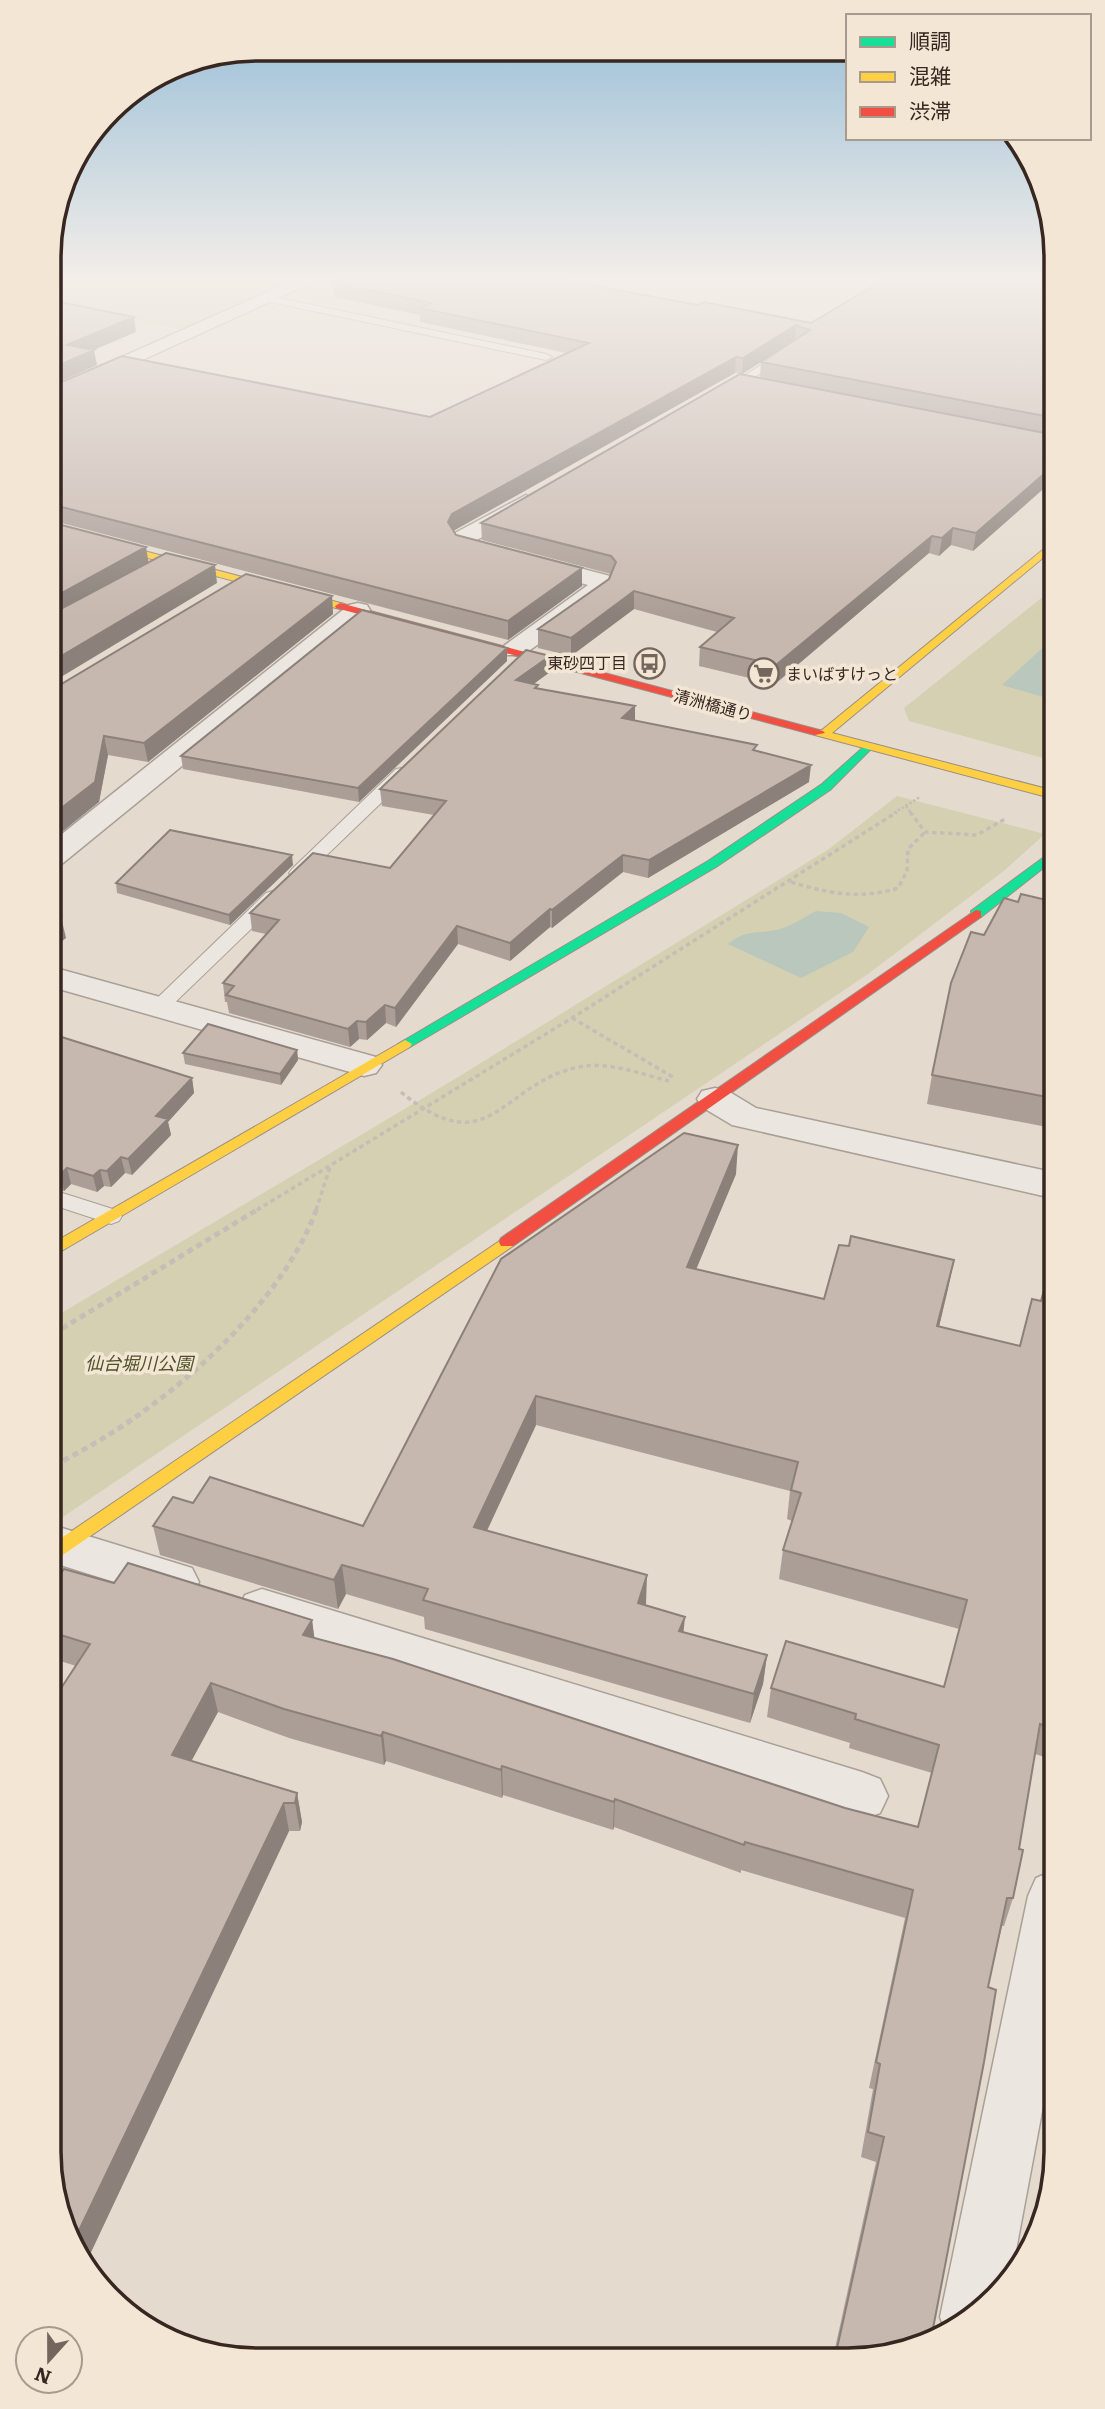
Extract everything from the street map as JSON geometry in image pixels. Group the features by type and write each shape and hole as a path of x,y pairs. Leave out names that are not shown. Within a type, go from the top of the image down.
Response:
{"street":[{"path":"520,652 598,590 601,581 465,545 463,538 546,490"},
{"name":"清洲橋通り","path":"62,532 1044,792"},
{"path":"823,735 1044,552"},
{"path":"211,601 245,580"},
{"path":"62,849 358,610"},
{"path":"61,1245 364,1065 712,864 827,787 867,747"},
{"path":"61,1548 705,1095 1025,879 1044,862"},
{"path":"62,980 157,1009 364,1065"},
{"path":"705,1095 745,1117 1044,1183"},
{"path":"61,1551 862,1796"},
{"path":"975,2300 1043,1956"}],"lane":[{"path":"147,574 171,560"},
{"path":"506,673 520,652"},
{"path":"157,1009 416,759"},
{"path":"61,1200 111,1216"}],"path":[{"path":"61,1329 572,1018 921,797"},
{"path":"906,806 925,832"},
{"path":"791,881 844,895 879,896 898,888 907,871 908,849 925,832 978,835 1006,818"},
{"path":"572,1018 705,1095"},
{"path":"422,1109 438,1118 459,1123 474,1121 553,1077 578,1067 607,1067 705,1095"},
{"path":"61,1461 99,1443 149,1409 217,1348 274,1283 307,1231 330,1167"}],"green space":[{"path":"1044,596 1044,758 909,721 904,708"},
{"name":"仙台堀川公園","path":"897,796 1044,834 1005,870 868,974 61,1518 61,1313 450,1082 829,849"}],"shaded area":[{"path":"1044,647 1044,697 1002,685"},
{"path":"816,911 841,913 869,927 853,952 801,978 728,944 747,934 785,927"}],"building":[{"path":"62,391 301,391 430,417 485,391 674,391 452,514 448,522 456,535 582,568 508,621 62,507"},
{"path":"710,391 830,391 1044,433 1044,474 976,533 953,528 942,538 932,536 776,665 700,647 734,618 634,591 571,638 538,629 609,579 616,562 611,556 481,523"},
{"path":"916,391 1044,391 1044,416"},
{"path":"62,525 146,547 62,593"},
{"path":"166,553 215,565 62,656 62,608"},
{"path":"246,574 332,596 144,743 104,736 95,782 62,808 62,684"},
{"path":"362,610 507,648 358,788 181,756"},
{"path":"526,650 550,656 516,680 538,685 535,688 635,706 622,718 757,745 753,750 811,765 649,860 623,855 550,909 510,943 457,926 395,1008 385,1005 366,1022 357,1021 348,1029 226,995 234,986 223,983 279,920 250,913 313,853 390,868 446,801 380,789"},
{"path":"170,830 292,855 229,915 116,883"},
{"path":"1021,894 1044,899 1044,1096 932,1075 951,983 971,932 984,935 1004,898 1018,902"},
{"path":"208,1024 297,1050 280,1074 183,1053"},
{"path":"62,1037 192,1078 156,1116 168,1119 128,1159 121,1157 107,1171 100,1170 93,1176 67,1168 62,1173"},
{"path":"684,1133 738,1145 687,1267 824,1299 839,1245 849,1246 851,1236 954,1260 937,1326 1020,1346 1032,1299 1041,1301 1043,1292 1043,1725 1040,1724 1019,1849 1023,1850 1013,1898 1007,1898 988,1987 996,1990 933,2327 922,2333 873,2346 837,2348 884,2137 868,2132 880,2064 876,2062 913,1890 745,1842 744,1845 615,1799 614,1802 502,1766 501,1770 383,1732 381,1736 284,1709 211,1683 172,1755 297,1793 295,1803 284,1803 79,2231 76,2226 63,2177 61,2151 61,1688 90,1644 61,1635 61,1573 64,1569 114,1583 128,1563 312,1620 303,1635 393,1659 845,1808 918,1827 939,1745 855,1719 856,1714 771,1688 786,1641 944,1687 967,1600 783,1550 801,1493 791,1490 798,1462 536,1396 474,1527 647,1575 638,1603 685,1617 679,1631 767,1655 754,1694 423,1600 428,1589 342,1565 334,1580 153,1526 173,1497 193,1503 210,1477 363,1526 501,1259"}],"traffic: fast":[{"path":"405,1044 712,864 826,787 867,747"},
{"path":"976,914 1044,862"}],"traffic: slow":[{"path":"62,532 340,606"},
{"path":"823,735 1044,552"},
{"path":"819,733 1044,792"},
{"path":"61,1245 405,1044"},
{"path":"61,1548 507,1242"}],"traffic: jam":[{"path":"340,606 819,733"},
{"path":"507,1242 976,914"}],"place":[{"name":"東砂四丁目","path":"650,663"},
{"name":"まいばすけっと","path":"763,674"}]}
